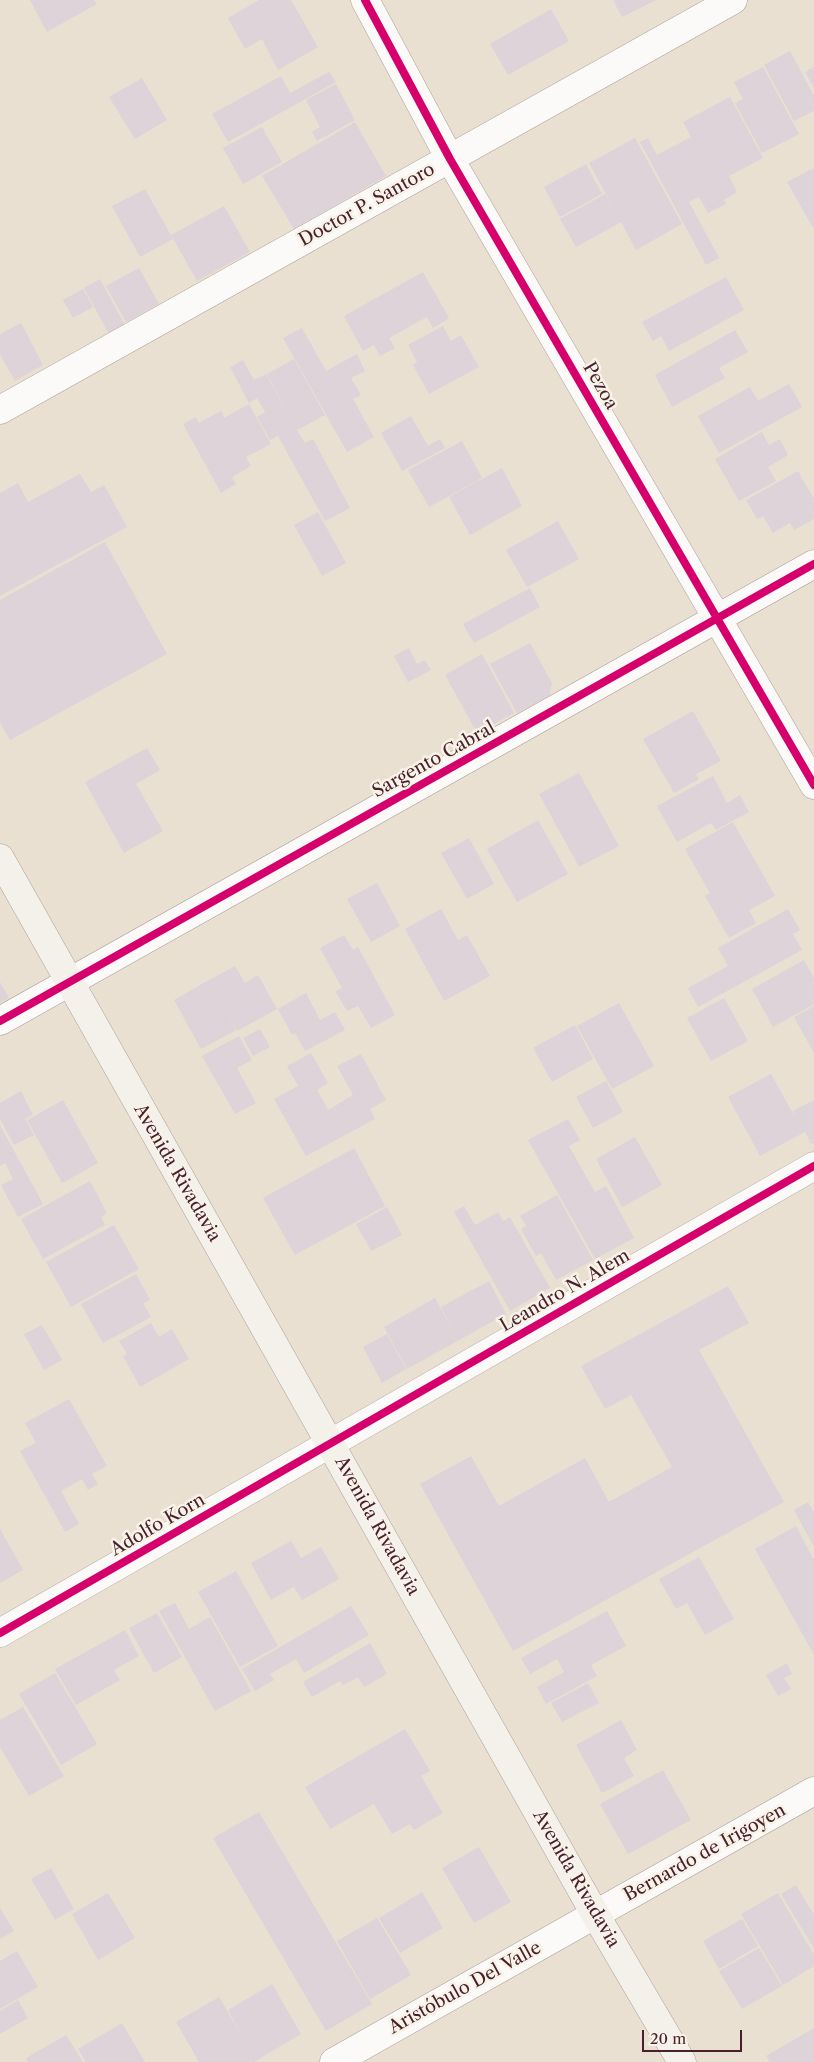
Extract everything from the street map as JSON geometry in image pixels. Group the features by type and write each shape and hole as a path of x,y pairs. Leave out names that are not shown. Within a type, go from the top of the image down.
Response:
{"main road":[{"name":"Avenida Rivadavia","path":"0,858 68,982 331,1443 595,1914 682,2062"}],"street":[{"name":"Pezoa","path":"365,0 450,159 814,785"},
{"name":"Doctor P. Santoro","path":"0,410 733,0"},
{"name":"Sargento Cabral","path":"0,1022 68,982 814,564"},
{"name":"Leandro N. Alem","path":"331,1443 814,1166"},
{"name":"Adolfo Korn","path":"0,1633 331,1443"},
{"name":"Bernardo de Irigoyen","path":"595,1914 814,1791"},
{"name":"Aristóbulo Del Valle","path":"334,2062 595,1914"}],"building":[{"path":"30,0 94,0 97,4 47,32"},
{"path":"259,0 291,0 318,47 278,70 262,39 245,49 228,18"},
{"path":"613,0 656,0 622,17"},
{"path":"551,9 569,41 508,75 490,44"},
{"path":"790,51 814,96 814,111 794,121 764,65"},
{"path":"763,67 799,134 762,153 735,103 743,99 734,82"},
{"path":"814,67 814,88 805,72"},
{"path":"329,72 336,82 228,142 212,114 281,76 290,93"},
{"path":"142,78 167,120 135,139 109,97"},
{"path":"336,84 355,120 317,141 312,132 320,127 306,100"},
{"path":"730,97 763,158 729,176 737,192 724,200 726,204 708,213 699,197 689,202 719,258 706,265 640,142 648,138 657,155 691,137 683,122"},
{"path":"355,122 386,176 294,229 262,176"},
{"path":"262,127 282,162 243,184 223,148"},
{"path":"635,138 682,224 636,250 621,222 576,247 560,219 605,194 615,211 589,163"},
{"path":"586,164 602,194 560,217 544,187"},
{"path":"814,168 814,228 813,228 787,182"},
{"path":"145,189 173,239 140,257 112,206"},
{"path":"224,206 250,252 197,281 171,235"},
{"path":"139,268 159,304 126,322 106,286"},
{"path":"423,272 449,318 433,328 427,317 389,338 395,348 380,356 374,345 363,351 344,316"},
{"path":"726,277 744,310 669,351 661,336 653,341 642,322"},
{"path":"100,279 126,327 110,336 84,288"},
{"path":"83,289 93,307 73,318 63,300"},
{"path":"21,323 43,365 15,381 0,354 0,334"},
{"path":"443,326 451,341 461,335 479,367 429,394 413,365 417,362 408,345"},
{"path":"302,328 326,371 357,354 365,371 351,378 361,395 353,399 374,437 347,452 283,338"},
{"path":"735,330 748,352 719,368 725,378 672,407 655,375"},
{"path":"294,359 325,415 297,430 305,443 313,439 350,508 325,521 278,436 270,440 257,417 265,412 257,398 249,403 230,367 243,360 254,380 266,374 295,426 267,374"},
{"path":"789,384 802,407 719,453 698,416 750,387 758,401"},
{"path":"249,404 271,444 246,457 251,466 232,477 236,484 221,493 183,424 196,417 199,423 221,411 224,418"},
{"path":"411,416 428,446 440,439 445,448 402,471 381,433"},
{"path":"762,432 769,445 780,439 788,455 768,467 776,481 739,501 715,459"},
{"path":"462,441 482,478 429,507 408,470"},
{"path":"502,468 522,506 470,535 449,497"},
{"path":"798,471 814,499 814,519 794,530 790,523 773,533 763,516 757,519 746,500"},
{"path":"80,474 91,492 104,485 127,527 0,596 0,493 18,483 28,502"},
{"path":"318,512 346,563 322,576 294,525"},
{"path":"558,521 579,559 527,587 506,550"},
{"path":"105,542 167,654 10,740 0,722 0,600"},
{"path":"530,588 540,607 474,643 463,624"},
{"path":"530,643 552,683 549,696 517,713 490,664"},
{"path":"409,648 417,664 425,660 431,670 408,682 394,656"},
{"path":"482,654 514,713 477,733 445,675"},
{"path":"693,711 721,761 696,774 699,779 674,793 643,739"},
{"path":"147,748 160,770 136,784 163,831 124,853 85,782"},
{"path":"579,773 619,846 579,867 539,794"},
{"path":"713,776 727,803 740,795 749,812 716,830 711,823 677,842 657,806"},
{"path":"538,820 568,874 517,902 487,849"},
{"path":"733,822 775,896 749,910 756,923 729,938 705,896 710,893 685,849"},
{"path":"469,838 494,884 467,899 441,853"},
{"path":"377,883 400,926 371,942 347,899"},
{"path":"441,909 458,940 467,935 490,976 444,1001 405,929"},
{"path":"788,909 800,930 793,934 802,950 698,1007 688,988 728,966 718,948"},
{"path":"344,935 353,950 358,947 395,1015 371,1028 358,1006 347,1011 335,991 342,988 320,948"},
{"path":"804,960 814,978 814,1004 773,1027 752,989"},
{"path":"235,966 245,983 258,975 277,1009 237,1031 209,980"},
{"path":"209,980 236,1030 201,1049 174,1000"},
{"path":"0,982 9,998 0,1003"},
{"path":"306,993 320,1020 335,1012 345,1030 305,1051 295,1033 292,1035 278,1009"},
{"path":"724,998 748,1041 711,1061 687,1018"},
{"path":"619,1003 654,1066 612,1089 577,1026"},
{"path":"814,1006 814,1053 794,1017"},
{"path":"575,1025 593,1059 552,1082 533,1048"},
{"path":"260,1029 270,1047 253,1056 243,1038"},
{"path":"239,1036 252,1060 237,1068 256,1103 235,1114 202,1056"},
{"path":"311,1053 328,1083 317,1090 328,1110 353,1095 337,1066 361,1054 386,1100 370,1109 375,1119 306,1156 274,1099 298,1086 287,1066"},
{"path":"771,1074 795,1117 793,1111 814,1100 814,1143 811,1144 805,1132 760,1156 728,1097"},
{"path":"606,1081 623,1112 593,1128 576,1097"},
{"path":"21,1091 33,1115 25,1119 34,1135 14,1145 0,1119 0,1103"},
{"path":"63,1100 98,1163 62,1183 27,1120"},
{"path":"568,1119 580,1140 569,1146 595,1192 606,1186 634,1238 595,1259 528,1140"},
{"path":"0,1125 43,1204 18,1217 1,1185 13,1179 5,1163 0,1166"},
{"path":"635,1137 662,1185 622,1207 596,1159"},
{"path":"354,1148 385,1206 295,1255 263,1198"},
{"path":"90,1181 107,1213 101,1217 105,1225 43,1259 21,1219"},
{"path":"557,1195 593,1260 556,1280 541,1253 536,1256 521,1229 526,1226 520,1216"},
{"path":"464,1206 475,1225 498,1212 503,1221 510,1217 550,1288 510,1311 454,1212"},
{"path":"387,1207 402,1235 371,1251 356,1224"},
{"path":"114,1225 139,1269 71,1307 46,1262"},
{"path":"136,1274 150,1300 143,1303 151,1317 103,1343 81,1304"},
{"path":"489,1281 506,1314 407,1369 384,1327 435,1298 455,1335 441,1307"},
{"path":"728,1286 749,1323 699,1350 784,1502 513,1651 420,1484 471,1456 499,1506 585,1458 609,1502 672,1467 631,1395 605,1409 581,1366"},
{"path":"151,1323 159,1337 172,1329 189,1359 140,1387 123,1356 127,1354 119,1341"},
{"path":"42,1325 62,1360 44,1370 24,1334"},
{"path":"387,1334 406,1369 382,1383 363,1347"},
{"path":"69,1399 107,1466 92,1474 98,1484 88,1490 82,1479 61,1491 79,1524 65,1532 20,1451 36,1443 25,1423"},
{"path":"808,1502 814,1512 814,1547 794,1510"},
{"path":"796,1526 814,1560 814,1655 755,1549"},
{"path":"0,1529 23,1570 0,1583"},
{"path":"291,1541 301,1558 321,1547 339,1579 302,1600 294,1587 271,1600 251,1563"},
{"path":"699,1557 734,1619 705,1635 687,1603 676,1609 659,1579"},
{"path":"236,1571 278,1646 240,1667 198,1592"},
{"path":"175,1603 189,1629 210,1617 251,1691 215,1711 159,1611"},
{"path":"351,1606 369,1635 304,1673 296,1659 270,1674 274,1680 255,1691 242,1669"},
{"path":"607,1611 626,1646 591,1665 597,1676 546,1704 537,1687 564,1672 557,1659 530,1674 521,1658"},
{"path":"157,1613 182,1657 154,1673 129,1628"},
{"path":"125,1630 139,1656 114,1670 120,1680 76,1705 55,1669"},
{"path":"370,1643 387,1674 364,1687 358,1677 343,1685 340,1681 312,1697 303,1682"},
{"path":"787,1663 792,1674 784,1678 791,1689 778,1696 766,1675"},
{"path":"55,1673 97,1744 61,1765 19,1694"},
{"path":"588,1683 599,1703 562,1722 551,1703"},
{"path":"23,1707 64,1776 29,1796 0,1747 0,1720"},
{"path":"621,1720 637,1750 624,1758 634,1776 602,1793 576,1745"},
{"path":"405,1729 430,1771 421,1776 443,1813 414,1830 410,1824 392,1834 374,1804 330,1829 305,1787"},
{"path":"663,1770 691,1820 628,1854 600,1804"},
{"path":"259,1812 372,2004 326,2031 213,1838"},
{"path":"479,1847 511,1902 474,1923 442,1868"},
{"path":"51,1868 74,1909 55,1920 31,1879"},
{"path":"796,1885 814,1915 814,1949 781,1894"},
{"path":"422,1892 443,1928 400,1953 379,1918"},
{"path":"108,1893 135,1938 98,1960 72,1914"},
{"path":"778,1893 814,1955 814,1966 783,1985 741,1914"},
{"path":"0,1908 14,1931 0,1939"},
{"path":"377,1918 411,1975 370,1999 337,1941"},
{"path":"742,1919 758,1946 719,1969 703,1941"},
{"path":"759,1948 782,1986 742,2009 719,1971"},
{"path":"17,1951 38,1987 0,2009 0,1961"},
{"path":"272,1984 301,2034 254,2062 199,2062 176,2022 219,1997 244,2040 228,2010"},
{"path":"18,2000 28,2018 0,2034 0,2011"},
{"path":"122,2023 145,2062 86,2062 78,2049"},
{"path":"814,2028 814,2062 770,2062 766,2056"},
{"path":"66,2035 83,2062 28,2062 26,2058"}],"cycle path":[{"path":"365,0 450,159 814,785"},
{"path":"0,1021 814,564"},
{"path":"0,1633 814,1166"}]}
